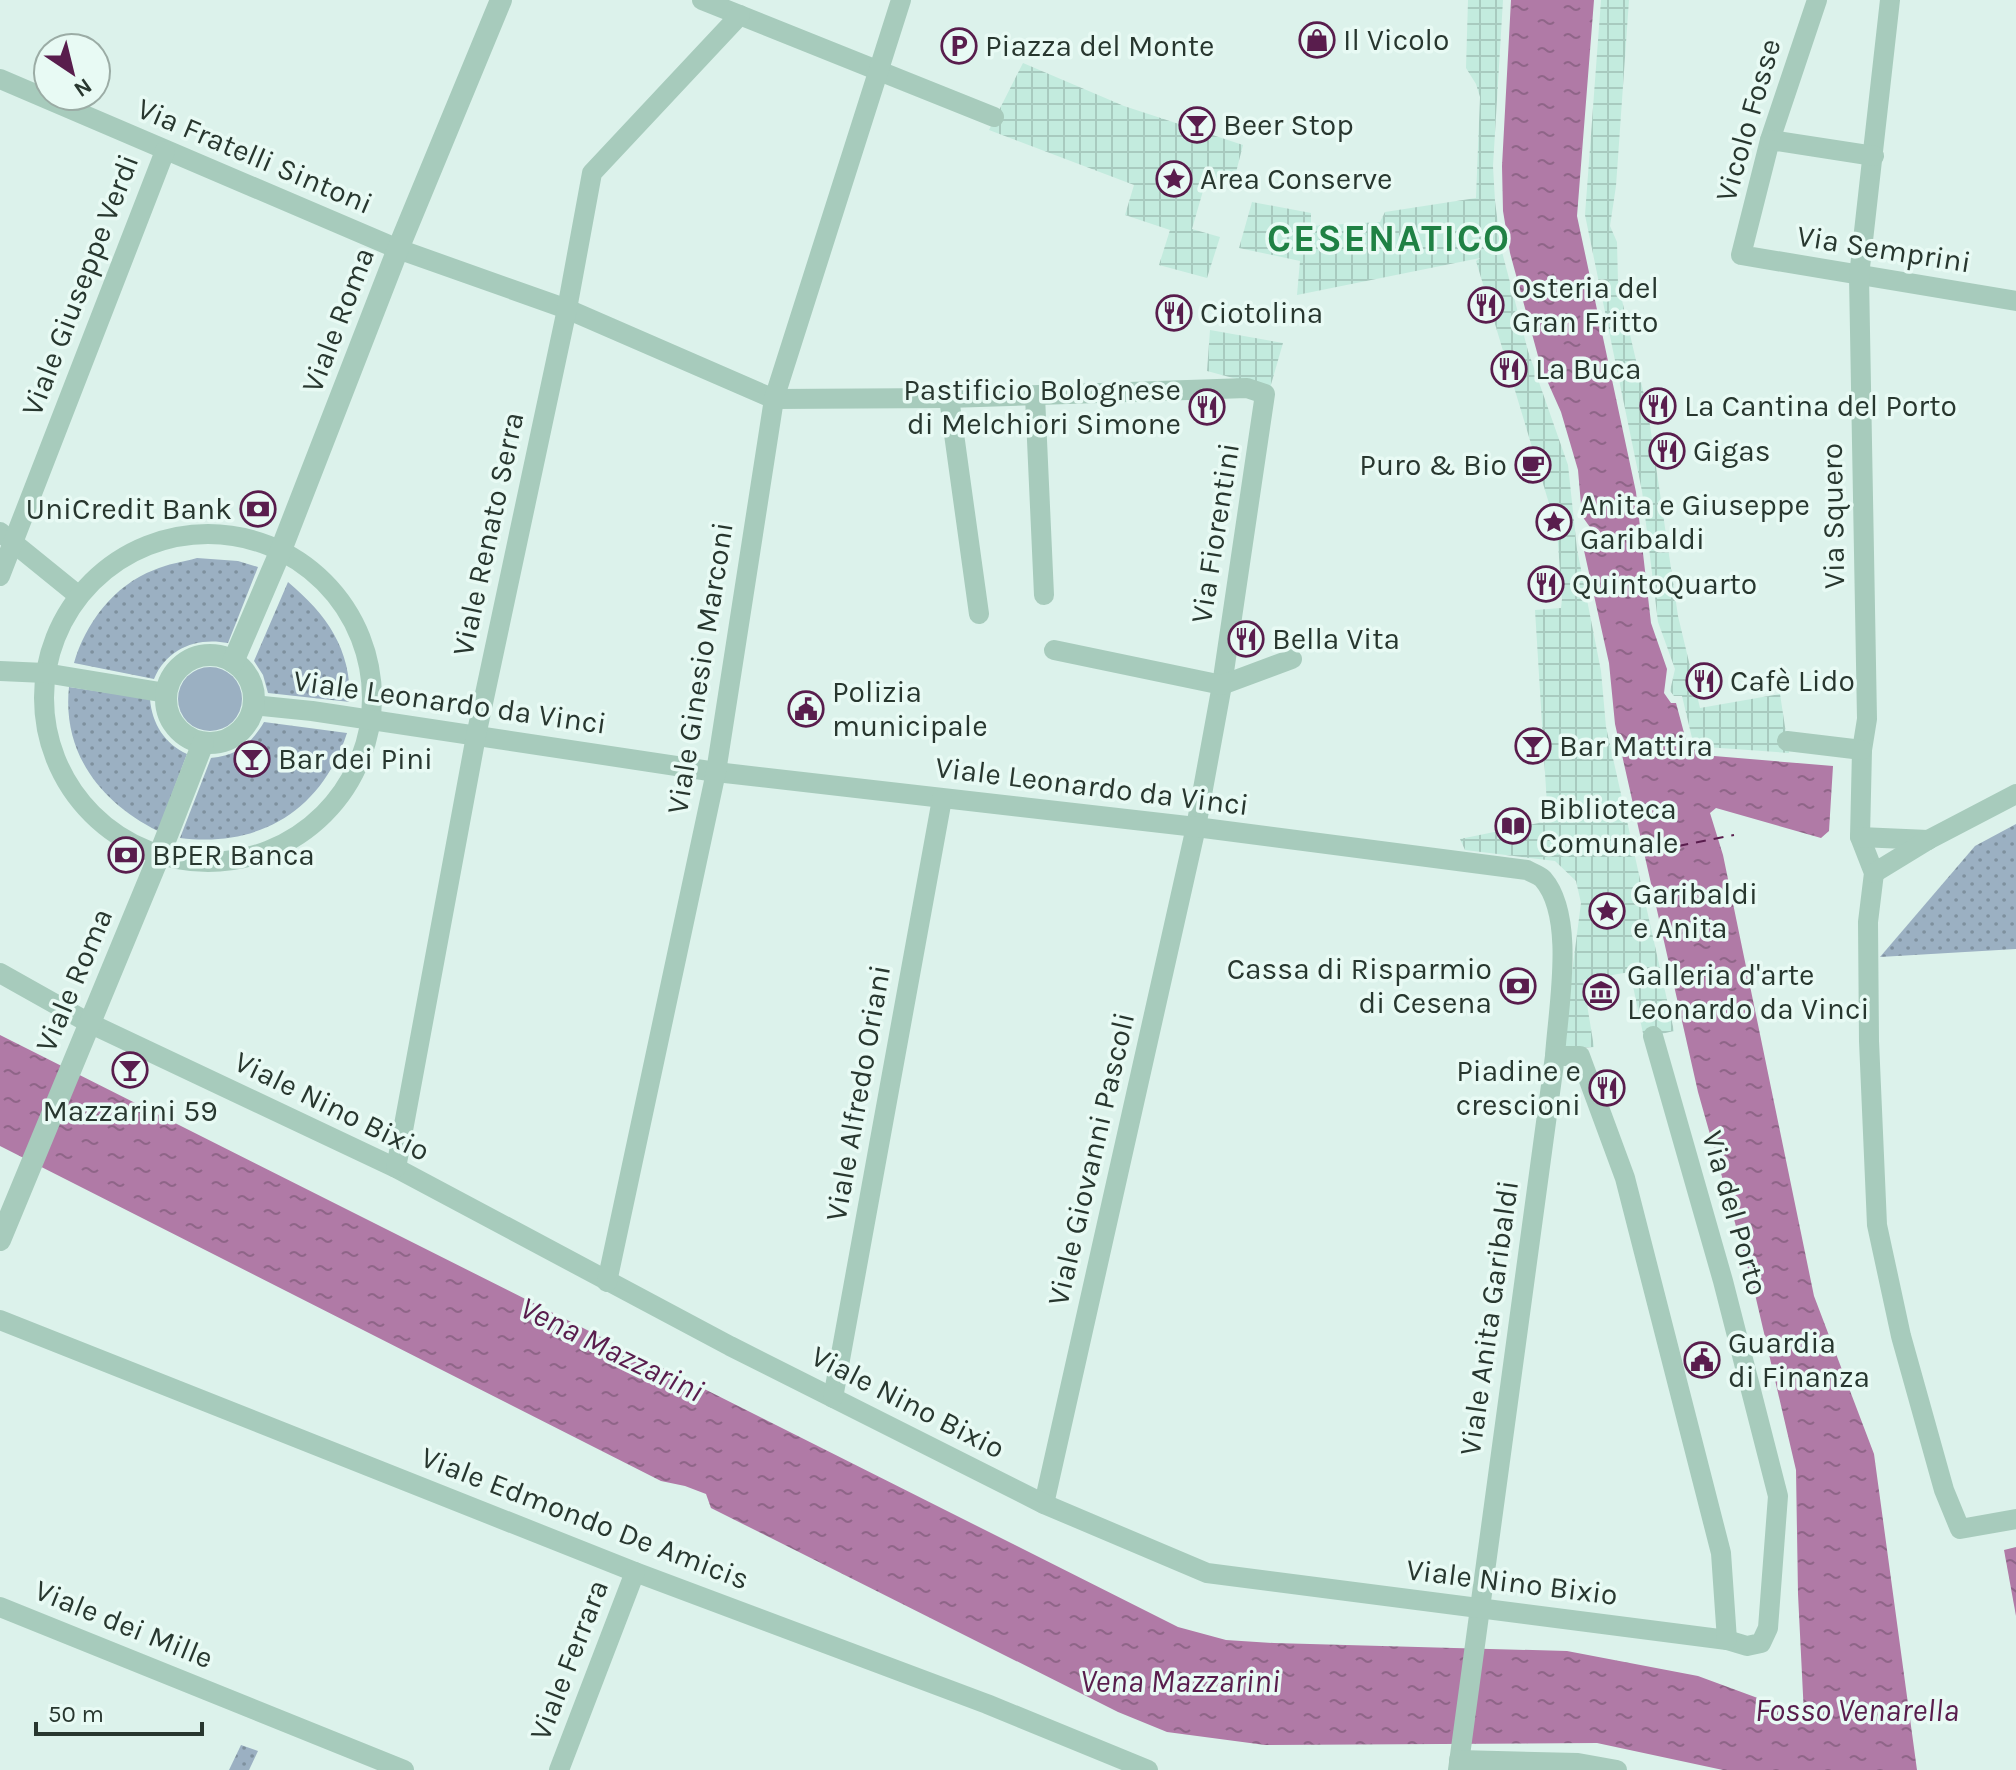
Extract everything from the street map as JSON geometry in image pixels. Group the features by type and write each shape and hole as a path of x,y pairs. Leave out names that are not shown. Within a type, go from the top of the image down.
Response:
{"street":[{"name":"Viale Roma","path":"233,662 281,550 398,249 501,0"},
{"path":"702,0 994,117"},
{"path":"879,72 901,0"},
{"name":"Via Squero","path":"1874,873 1860,837 1862,750 1867,719 1859,276 1890,0"},
{"name":"Vicolo Fosse","path":"1741,255 1770,140 1816,1"},
{"name":"Viale Renato Serra","path":"396,1168 476,736 567,309 592,173 740,15"},
{"name":"Viale Ginesio Marconi","path":"607,1282 716,772 774,399 879,72"},
{"name":"Via Fratelli Sintoni","path":"0,79 398,249 567,309 774,399"},
{"path":"1770,140 1874,156"},
{"name":"Viale Giuseppe Verdi","path":"0,576 6,538 165,151"},
{"name":"Via Semprini","path":"1741,255 2016,301"},
{"name":"Via Fiorentini","path":"1035,396 1247,388 1263,391 1266,398 1222,685 1196,827"},
{"path":"774,399 1035,396 1044,595"},
{"path":"949,398 979,614"},
{"path":"219,534 258,541 281,550 298,559 334,591 360,630 373,675 372,721 361,760 341,796 313,825 279,848 240,860 199,863 159,856 117,836 82,805 57,765 44,720 45,673 57,633 79,596 107,568 141,548 179,536 219,534"},
{"path":"6,538 79,596"},
{"path":"1054,650 1222,685 1292,659"},
{"path":"205,655 233,662 250,681 253,705 250,716 236,735 215,743 190,739 170,719 166,693 171,679 180,667 205,655"},
{"path":"0,671 45,673 166,693"},
{"name":"Viale Leonardo da Vinci","path":"253,705 312,711 716,772 1196,827 1527,870 1542,878"},
{"path":"1787,741 1862,750"},
{"name":"Viale Roma","path":"0,1240 203,743"},
{"path":"2016,794 1928,840 1874,873 1868,922 1869,1041 1877,1225 1901,1336 1944,1490 1960,1529 2016,1519"},
{"name":"Viale Alfredo Oriani","path":"833,1398 942,799"},
{"name":"Viale Giovanni Pascoli","path":"1044,1504 1196,827"},
{"path":"1860,837 1928,840"},
{"name":"Viale Anita Garibaldi","path":"1459,1765 1555,1056 1564,944 1558,906 1542,878"},
{"name":"Viale Nino Bixio","path":"0,973 85,1033 396,1168 607,1282 1044,1504 1207,1573 1727,1640 1747,1646 1761,1643"},
{"name":"Via del Porto","path":"1653,1036 1723,1281 1778,1496 1771,1606 1768,1628 1761,1643"},
{"path":"1555,1056 1580,1056 1625,1178 1721,1553 1727,1640"},
{"name":"Viale Edmondo De Amicis","path":"0,1320 635,1572 987,1704 1148,1770"},
{"name":"Viale Ferrara","path":"559,1770 635,1572"},
{"name":"Viale dei Mille","path":"0,1607 404,1770"},
{"path":"1459,1765 1578,1763 1617,1770"}],"shaded area":[{"path":"1468,0 1503,0 1493,166 1501,248 1528,351 1568,465 1577,549 1601,671 1606,727 1674,1031 1644,1038 1630,972 1583,980 1594,1047 1562,1049 1581,903 1576,881 1555,861 1465,850 1460,839 1548,821 1535,610 1561,608 1562,599 1557,530 1476,261 1480,258 1297,295 1300,261 1239,248 1252,202 1311,213 1311,226 1380,222 1385,212 1476,198 1480,97 1466,68"},
{"path":"1601,0 1629,0 1616,186 1610,226 1617,242 1618,283 1648,412 1678,616 1700,708 1780,694 1789,753 1706,747 1692,738 1682,696 1674,696 1670,691 1675,669 1658,622 1642,491 1585,215"},
{"path":"1023,63 1124,106 1243,145 1233,184 1207,177 1192,229 1220,237 1207,278 1159,265 1170,230 1125,215 1134,185 989,130"},
{"path":"1210,330 1283,343 1270,388 1207,371"},
{"path":"197,558 238,561 258,567 228,643 205,642 184,647 167,659 154,679 74,663 94,620 126,585 154,570"},
{"path":"288,582 314,607 334,634 346,665 350,702 268,693 263,675 254,661"},
{"path":"210,667 233,676 242,699 233,722 210,731 187,722 178,699 187,676"},
{"path":"69,687 150,699 161,732 172,745 187,754 158,831 119,806 90,773 72,733 68,711"},
{"path":"264,722 347,733 322,783 304,803 284,818 236,837 209,840 180,838 211,758 242,747"},
{"path":"2016,824 2016,949 1880,957 1975,846"},
{"path":"241,1745 258,1751 249,1770 229,1770"}],"water":[{"path":"1511,0 1594,0 1577,216 1636,492 1651,623 1667,669 1664,693 1671,703 1676,703 1687,744 1702,755 1833,766 1829,831 1821,838 1716,808 1710,813 1723,855 1814,1296 1874,1454 1917,1770 1723,1770 1597,1743 1265,1745 1167,1732 1118,1712 711,1508 706,1494 661,1481 0,1146 0,1035 1178,1627 1226,1640 1274,1643 1567,1651 1698,1676 1804,1715 1796,1470 1754,1290 1698,1092 1615,724 1609,663 1583,546 1595,546 1597,537 1582,516 1578,470 1561,412 1541,367 1510,253 1503,211 1502,166"},
{"path":"2016,1547 2016,1616 2004,1550"}],"ferry route":[{"path":"1643,853 1734,835"}],"place":[{"name":"Il Vicolo","path":"1317,40"},
{"name":"Piazza del Monte","path":"959,46"},
{"name":"Beer Stop","path":"1197,125"},
{"name":"Area Conserve","path":"1174,179"},
{"name":"Osteria del Gran Fritto","path":"1486,305"},
{"name":"Ciotolina","path":"1174,313"},
{"name":"La Buca","path":"1509,369"},
{"name":"La Cantina del Porto","path":"1658,406"},
{"name":"Pastificio Bolognese di Melchiori Simone","path":"1207,407"},
{"name":"Gigas","path":"1667,451"},
{"name":"Puro & Bio","path":"1533,465"},
{"name":"UniCredit Bank","path":"258,509"},
{"name":"Anita e Giuseppe Garibaldi","path":"1554,522"},
{"name":"QuintoQuarto","path":"1546,584"},
{"name":"Bella Vita","path":"1246,639"},
{"name":"Cafè Lido","path":"1704,681"},
{"name":"Polizia municipale","path":"806,709"},
{"name":"Bar Mattira","path":"1533,746"},
{"name":"Bar dei Pini","path":"252,759"},
{"name":"Biblioteca Comunale","path":"1513,826"},
{"name":"BPER Banca","path":"126,855"},
{"name":"Garibaldi e Anita","path":"1607,911"},
{"name":"Cassa di Risparmio di Cesena","path":"1518,986"},
{"name":"Galleria d'arte Leonardo da Vinci","path":"1601,992"},
{"name":"Mazzarini 59","path":"130,1070"},
{"name":"Piadine e crescioni","path":"1607,1088"},
{"name":"Guardia di Finanza","path":"1702,1360"}],"district":[{"name":"CESENATICO","path":"1389,238"}],"water label":[{"name":"Vena Mazzarini","path":"612,1349"},
{"name":"Vena Mazzarini","path":"1180,1681"},
{"name":"Fosso Venarella","path":"1857,1710"}]}
